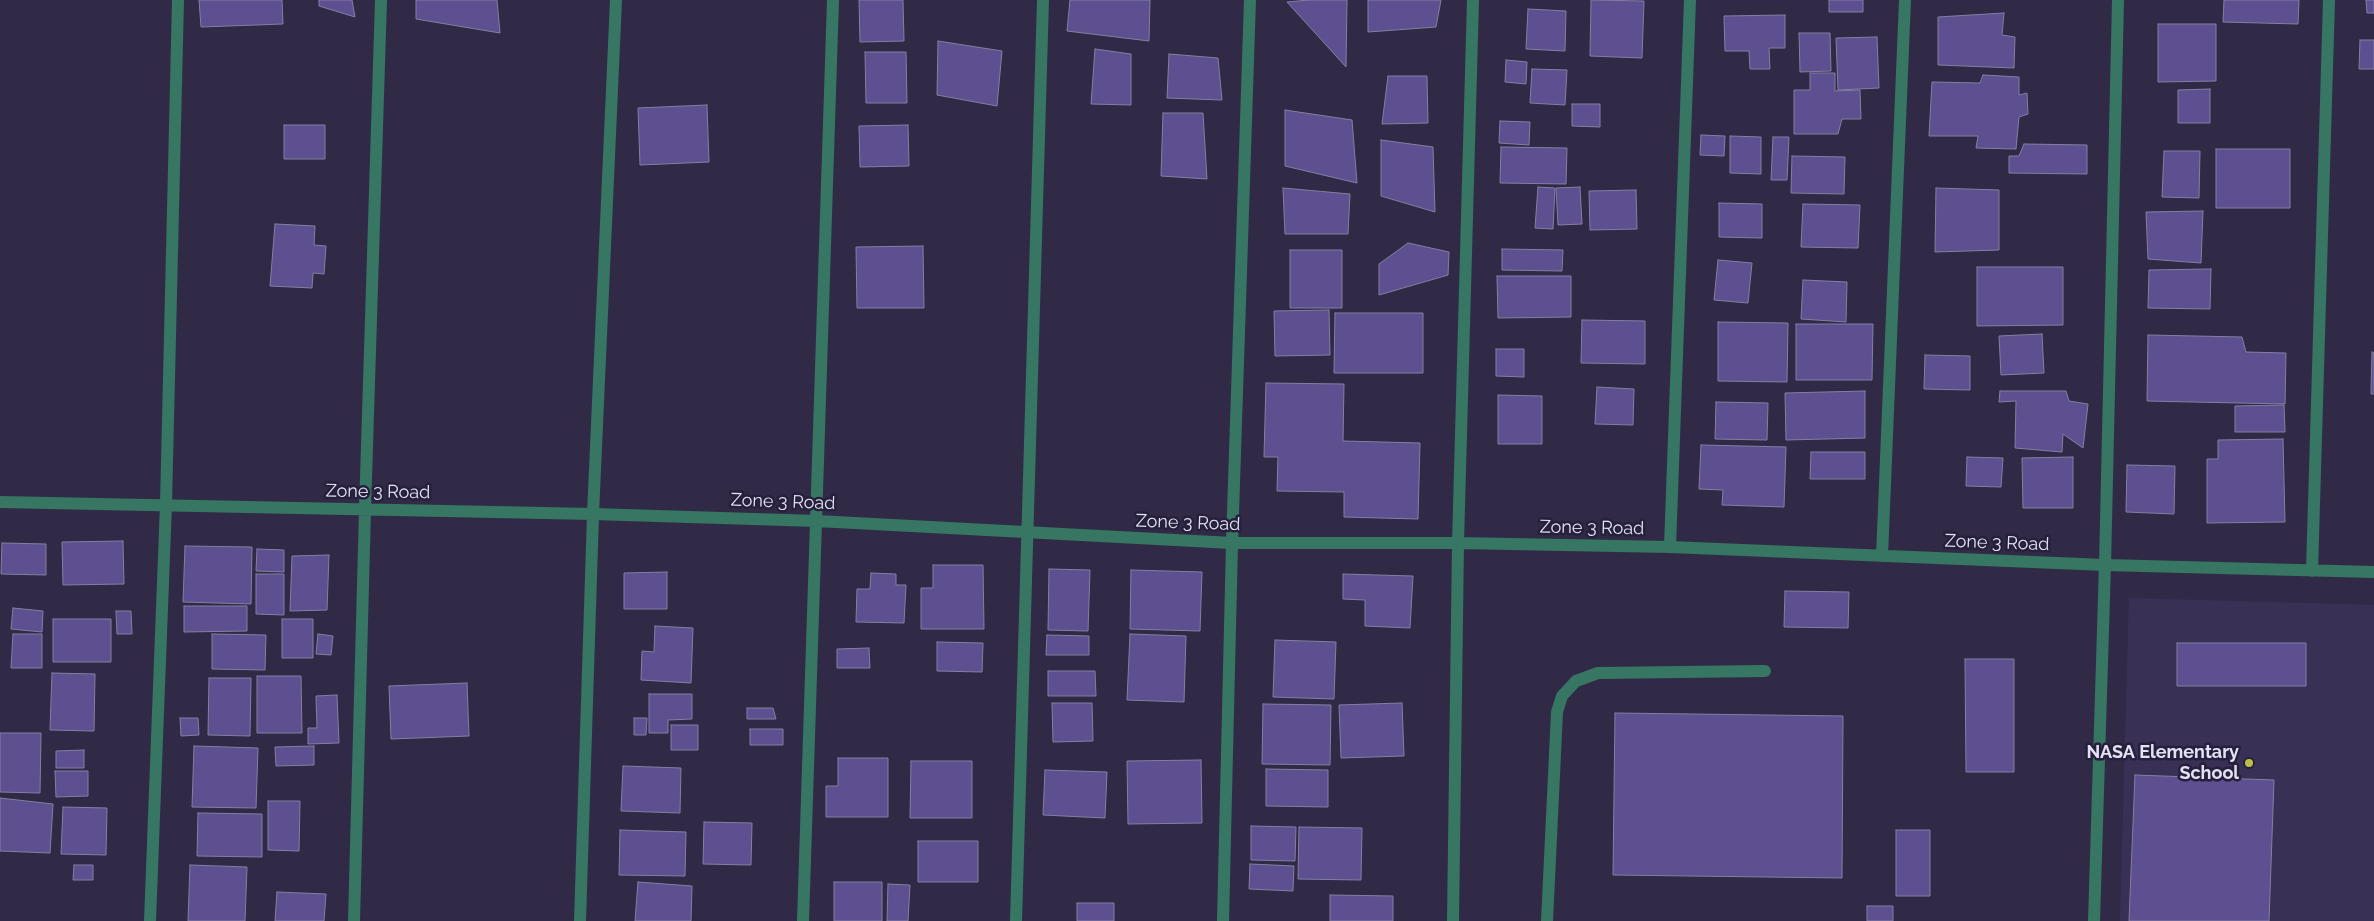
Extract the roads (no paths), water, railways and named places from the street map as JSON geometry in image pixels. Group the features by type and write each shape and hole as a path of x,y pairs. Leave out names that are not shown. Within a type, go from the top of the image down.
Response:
{"street":[{"path":"150,921 166,504 178,0"},
{"path":"354,921 381,0"},
{"path":"580,921 593,514 616,0"},
{"path":"803,921 834,0"},
{"path":"1016,921 1043,0"},
{"path":"1223,921 1232,543 1250,0"},
{"path":"1453,921 1458,543 1472,0"},
{"path":"1670,547 1690,0"},
{"path":"1882,556 1905,0"},
{"path":"2094,921 2105,565 2118,0"},
{"path":"2312,571 2328,0"},
{"name":"Zone 3 Road","path":"0,502 166,504 817,520 1232,543 1458,543 1670,547 2105,565 2374,572"},
{"path":"1547,921 1557,712 1562,696 1576,681 1598,674 1765,671"}],"place":[{"name":"NASA Elementary School","path":"2249,763"}]}
